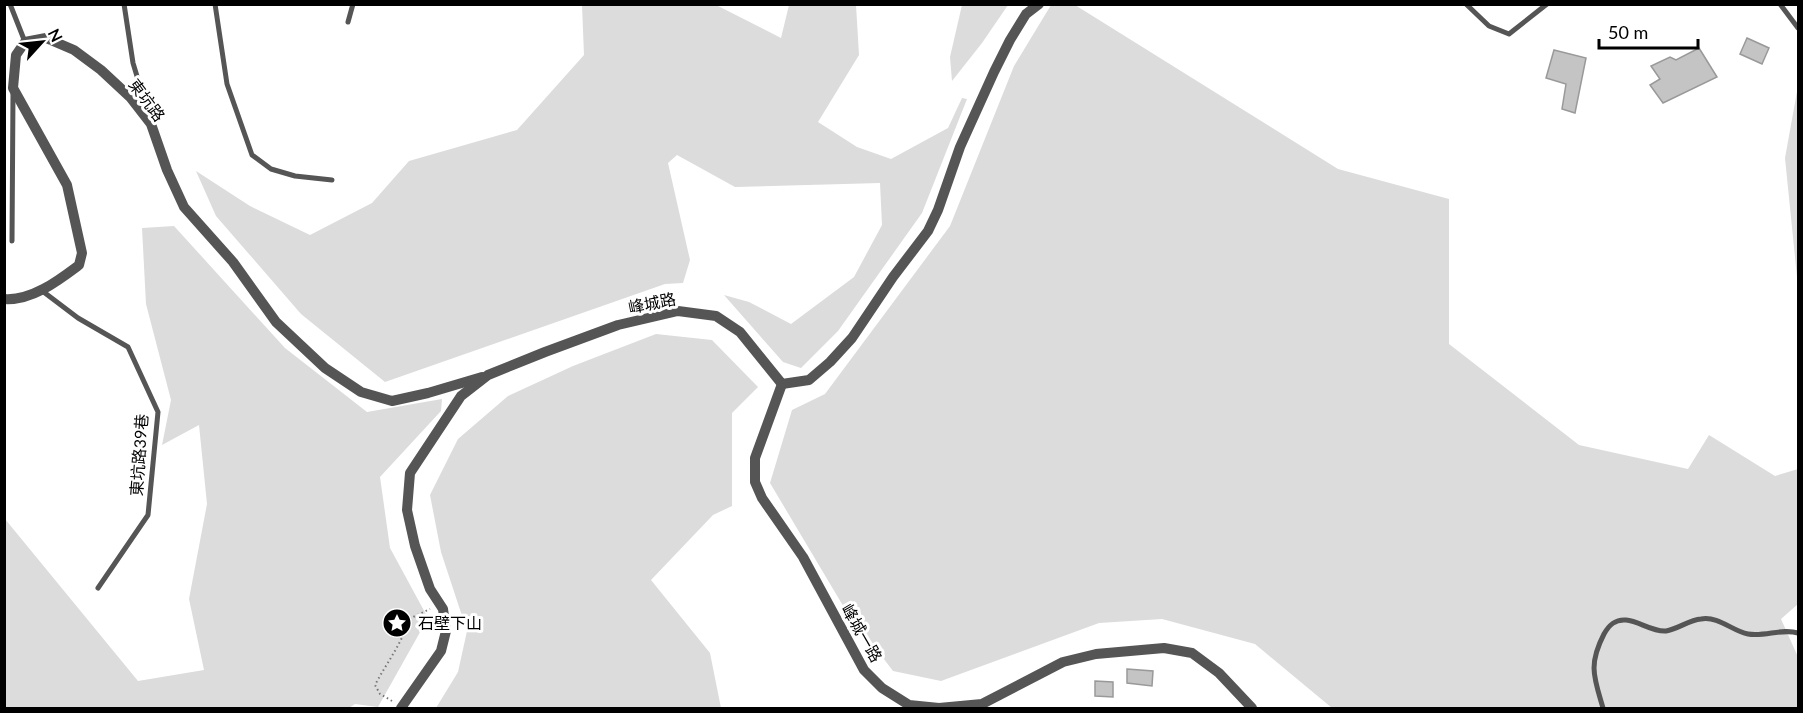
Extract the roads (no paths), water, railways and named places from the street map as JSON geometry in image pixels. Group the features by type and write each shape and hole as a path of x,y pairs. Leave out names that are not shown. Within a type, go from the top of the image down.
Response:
{"street":[{"path":"782,384 809,380 830,363 852,338 893,277 928,231 938,210 960,147 994,72 1026,14 1039,4"},
{"name":"東坑路","path":"25,42 46,38 75,50 130,97 151,124 167,170 184,207 233,262 276,322 326,368 361,392 392,400 428,393 488,375"},
{"path":"4,299 13,300 41,290 80,265 82,254 67,185 13,88 16,55 25,42"},
{"name":"峰城路","path":"402,706 441,651 446,631 442,609 430,589 415,546 407,510 410,473 461,396 488,375 618,325 678,311 716,316 740,332 782,384"},
{"name":"峰城一路","path":"782,384 755,458 755,482 762,498 803,557 864,670 882,688 909,705 939,708 982,704 1063,662 1096,654 1164,648 1192,654 1219,673 1252,708"}],"lane":[{"path":"10,4 25,42"},
{"path":"124,4 133,63 151,124"},
{"path":"215,4 226,84 252,155 271,169 295,176 332,180"},
{"path":"348,22 352,4"},
{"path":"1466,4 1489,26 1509,33 1547,4"},
{"path":"1780,4 1798,28"},
{"path":"12,241 13,88"},
{"name":"東坑路39巷","path":"41,290 78,318 128,347 158,412 148,515 98,588"},
{"path":"1603,708 1594,676 1595,651 1608,626 1614,622 1631,621 1667,631 1707,618 1750,634 1790,630 1798,633"}],"place":[{"name":"石壁下山","path":"397,623"}]}
